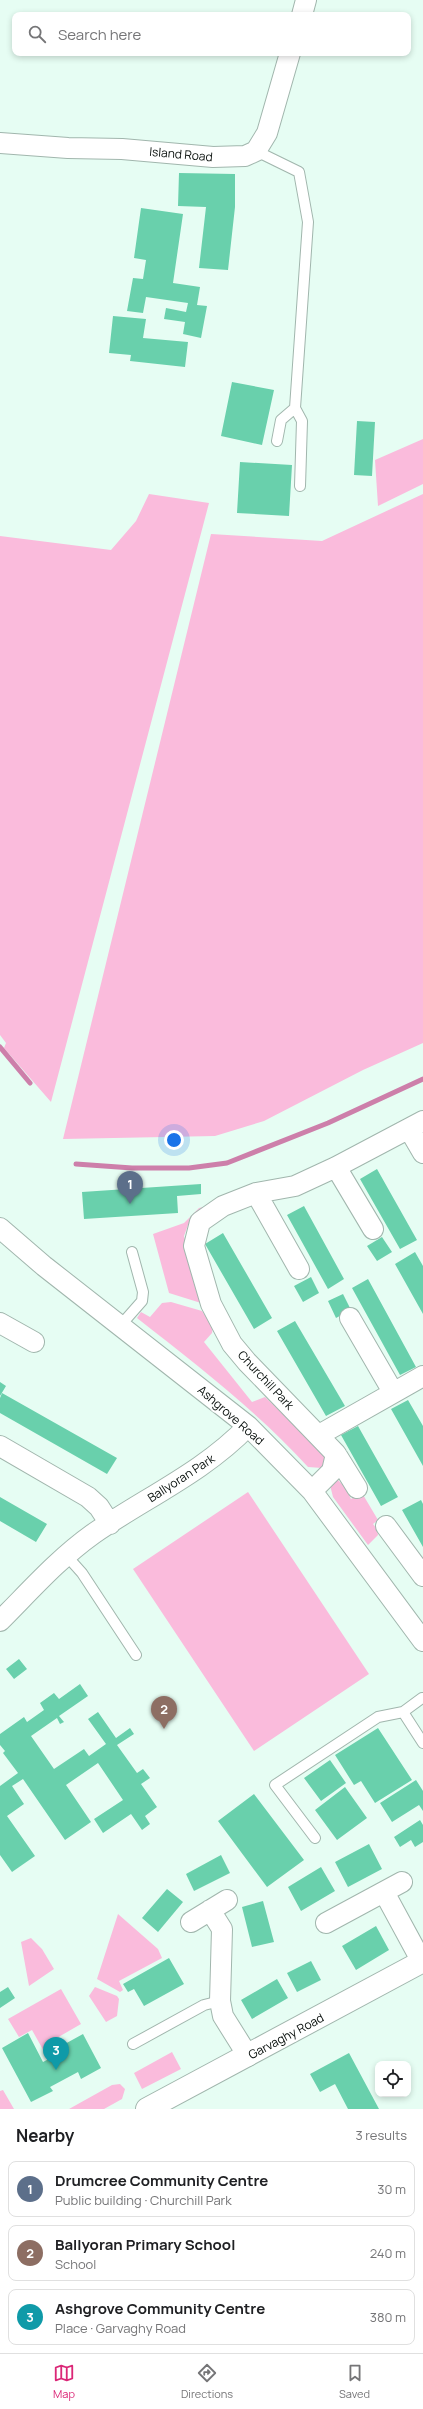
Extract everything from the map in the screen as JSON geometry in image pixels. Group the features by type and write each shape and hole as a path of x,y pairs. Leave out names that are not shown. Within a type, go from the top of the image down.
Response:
{"main road":[{"name":"Garvaghy Road","path":"153,2108 422,1962"}],"street":[{"path":"303,12 306,0"},
{"path":"256,151 267,133 289,56"},
{"name":"Island Road","path":"0,143 68,148 122,149 213,157 245,156 256,151"},
{"name":"Churchill Park","path":"357,1488 336,1454 247,1362 232,1344 210,1304 194,1246 200,1222 223,1206 256,1193 295,1186 336,1167 416,1125 423,1153"},
{"path":"336,1167 373,1229"},
{"path":"256,1193 299,1269"},
{"name":"Ashgrove Road","path":"0,1228 44,1266 248,1426 312,1491 423,1641"},
{"path":"350,1318 393,1392"},
{"path":"0,1323 34,1342"},
{"path":"319,1435 423,1376"},
{"name":"Ballyoran Park","path":"0,1621 65,1554 222,1452 248,1426"},
{"path":"0,1446 88,1498 99,1507 110,1524"},
{"path":"312,1491 332,1471 336,1454"},
{"path":"386,1526 423,1576"},
{"path":"326,1923 402,1882"},
{"path":"384,1892 422,1962"},
{"path":"191,1922 227,1900"},
{"path":"210,1910 222,1929 220,2001 223,2016 248,2056"}],"lane":[{"path":"256,151 299,172 308,222 295,408 302,421 300,486"},
{"path":"277,441 281,420 295,408"},
{"path":"120,1326 142,1301 143,1292 132,1252"},
{"path":"65,1554 82,1573 136,1655"},
{"path":"315,1838 275,1785 378,1717 403,1712 423,1698"},
{"path":"403,1712 423,1743"},
{"path":"133,2044 204,2005 220,2001"}],"shaded area":[{"path":"423,439 423,484 378,506 375,460"},
{"path":"149,494 209,503 51,1102 4,1048 6,1043 0,1035 0,536 111,550 136,521"},
{"path":"423,494 423,1043 363,1070 264,1121 215,1136 63,1139 211,534 322,541"},
{"path":"203,1207 188,1225 184,1236 201,1303 169,1293 153,1234 184,1223 199,1208"},
{"path":"171,1302 202,1311 213,1327 212,1333 204,1342 252,1402 265,1397 322,1451 326,1458 322,1468 308,1467 247,1408 204,1371 137,1318 141,1312 150,1317 162,1303"},
{"path":"338,1480 345,1487 351,1499 362,1493 378,1520 373,1524 377,1529 378,1535 368,1545 333,1497 330,1485"},
{"path":"248,1492 369,1674 254,1751 133,1569"},
{"path":"118,1914 158,1949 162,1958 119,1981 123,1990 120,1992 97,1979"},
{"path":"31,1938 42,1949 54,1969 29,1986 21,1942"},
{"path":"95,1987 117,1996 119,1999 117,2016 106,2022 89,1996"},
{"path":"61,1989 81,2024 55,2039 60,2048 46,2055 32,2030 19,2037 8,2019"},
{"path":"172,2052 181,2069 142,2089 134,2073"},
{"path":"120,2084 125,2089 122,2099 104,2109 69,2109 112,2085"},
{"path":"3,2090 14,2109 0,2109 0,2091"}],"building":[{"path":"179,173 235,174 235,207 228,270 199,268 206,207 178,206"},
{"path":"141,208 183,214 173,283 200,287 197,305 207,306 201,338 183,334 185,322 164,319 166,308 186,312 188,303 146,297 143,313 127,311 133,278 143,279 146,260 134,258"},
{"path":"113,316 146,319 143,338 188,342 185,367 130,361 131,355 109,353"},
{"path":"232,382 274,390 262,445 221,436"},
{"path":"357,421 375,422 372,476 354,475"},
{"path":"240,462 292,465 289,516 237,513"},
{"path":"377,1169 417,1240 400,1249 360,1179"},
{"path":"201,1184 201,1194 177,1196 178,1213 84,1219 82,1192"},
{"path":"304,1206 344,1279 328,1289 287,1215"},
{"path":"223,1233 272,1318 254,1329 205,1244"},
{"path":"382,1237 392,1252 377,1261 367,1246"},
{"path":"415,1252 423,1266 423,1314 395,1264"},
{"path":"311,1277 319,1293 303,1302 294,1286"},
{"path":"368,1279 416,1367 400,1375 352,1288"},
{"path":"343,1294 351,1310 336,1318 328,1301"},
{"path":"295,1321 345,1406 326,1416 277,1331"},
{"path":"0,1382 6,1386 0,1396"},
{"path":"2,1393 117,1458 107,1474 0,1413 0,1398"},
{"path":"408,1400 423,1426 423,1466 391,1409"},
{"path":"358,1426 398,1497 381,1506 341,1435"},
{"path":"0,1497 47,1524 36,1542 0,1521"},
{"path":"421,1500 423,1504 423,1547 402,1510"},
{"path":"19,1659 27,1669 14,1679 6,1669"},
{"path":"80,1684 88,1696 59,1716 64,1722 60,1724 57,1718 31,1736 54,1769 84,1749 89,1756 106,1744 88,1719 98,1712 116,1738 130,1728 134,1734 117,1745 137,1773 143,1769 150,1778 141,1784 157,1807 145,1816 150,1824 142,1830 131,1814 103,1833 94,1819 123,1800 98,1763 66,1785 91,1822 65,1840 23,1779 12,1786 24,1804 7,1816 35,1856 12,1872 0,1855 0,1786 18,1773 3,1753 5,1751 0,1745 0,1734 24,1717 27,1722 44,1710 40,1703 54,1693 59,1699"},
{"path":"378,1728 412,1780 375,1803 361,1781 354,1785 335,1755"},
{"path":"330,1760 346,1783 321,1801 304,1778"},
{"path":"416,1780 423,1791 423,1811 419,1805 392,1822 380,1803"},
{"path":"345,1787 367,1818 337,1840 315,1810"},
{"path":"254,1794 304,1860 267,1887 218,1821"},
{"path":"420,1820 423,1825 423,1842 415,1847 411,1840 400,1847 394,1837"},
{"path":"369,1844 382,1869 348,1887 335,1862"},
{"path":"221,1855 230,1873 194,1891 186,1874"},
{"path":"321,1867 335,1891 301,1911 288,1887"},
{"path":"167,1889 183,1902 158,1932 142,1918"},
{"path":"263,1901 274,1942 252,1947 242,1907"},
{"path":"376,1926 389,1950 356,1970 342,1946"},
{"path":"169,1958 184,1984 144,2006 134,1989 128,1992 123,1984"},
{"path":"311,1961 321,1980 297,1992 287,1973"},
{"path":"277,1979 288,1998 252,2019 241,2000"},
{"path":"8,1987 15,1998 0,2008 0,1992"},
{"path":"28,2033 43,2062 66,2050 63,2045 83,2034 101,2068 81,2079 78,2072 50,2087 53,2091 31,2102 2,2048"},
{"path":"349,2053 379,2109 348,2109 335,2084 320,2092 310,2074"}],"waterway":[{"path":"0,1047 30,1083"},
{"path":"76,1164 132,1168 189,1168 227,1163 328,1123 423,1079"}],"place":[{"name":"Drumcree Community Centre","path":"130,1204"},
{"name":"Ballyoran Primary School","path":"164,1729"},
{"name":"Ashgrove Community Centre","path":"56,2070"}]}
